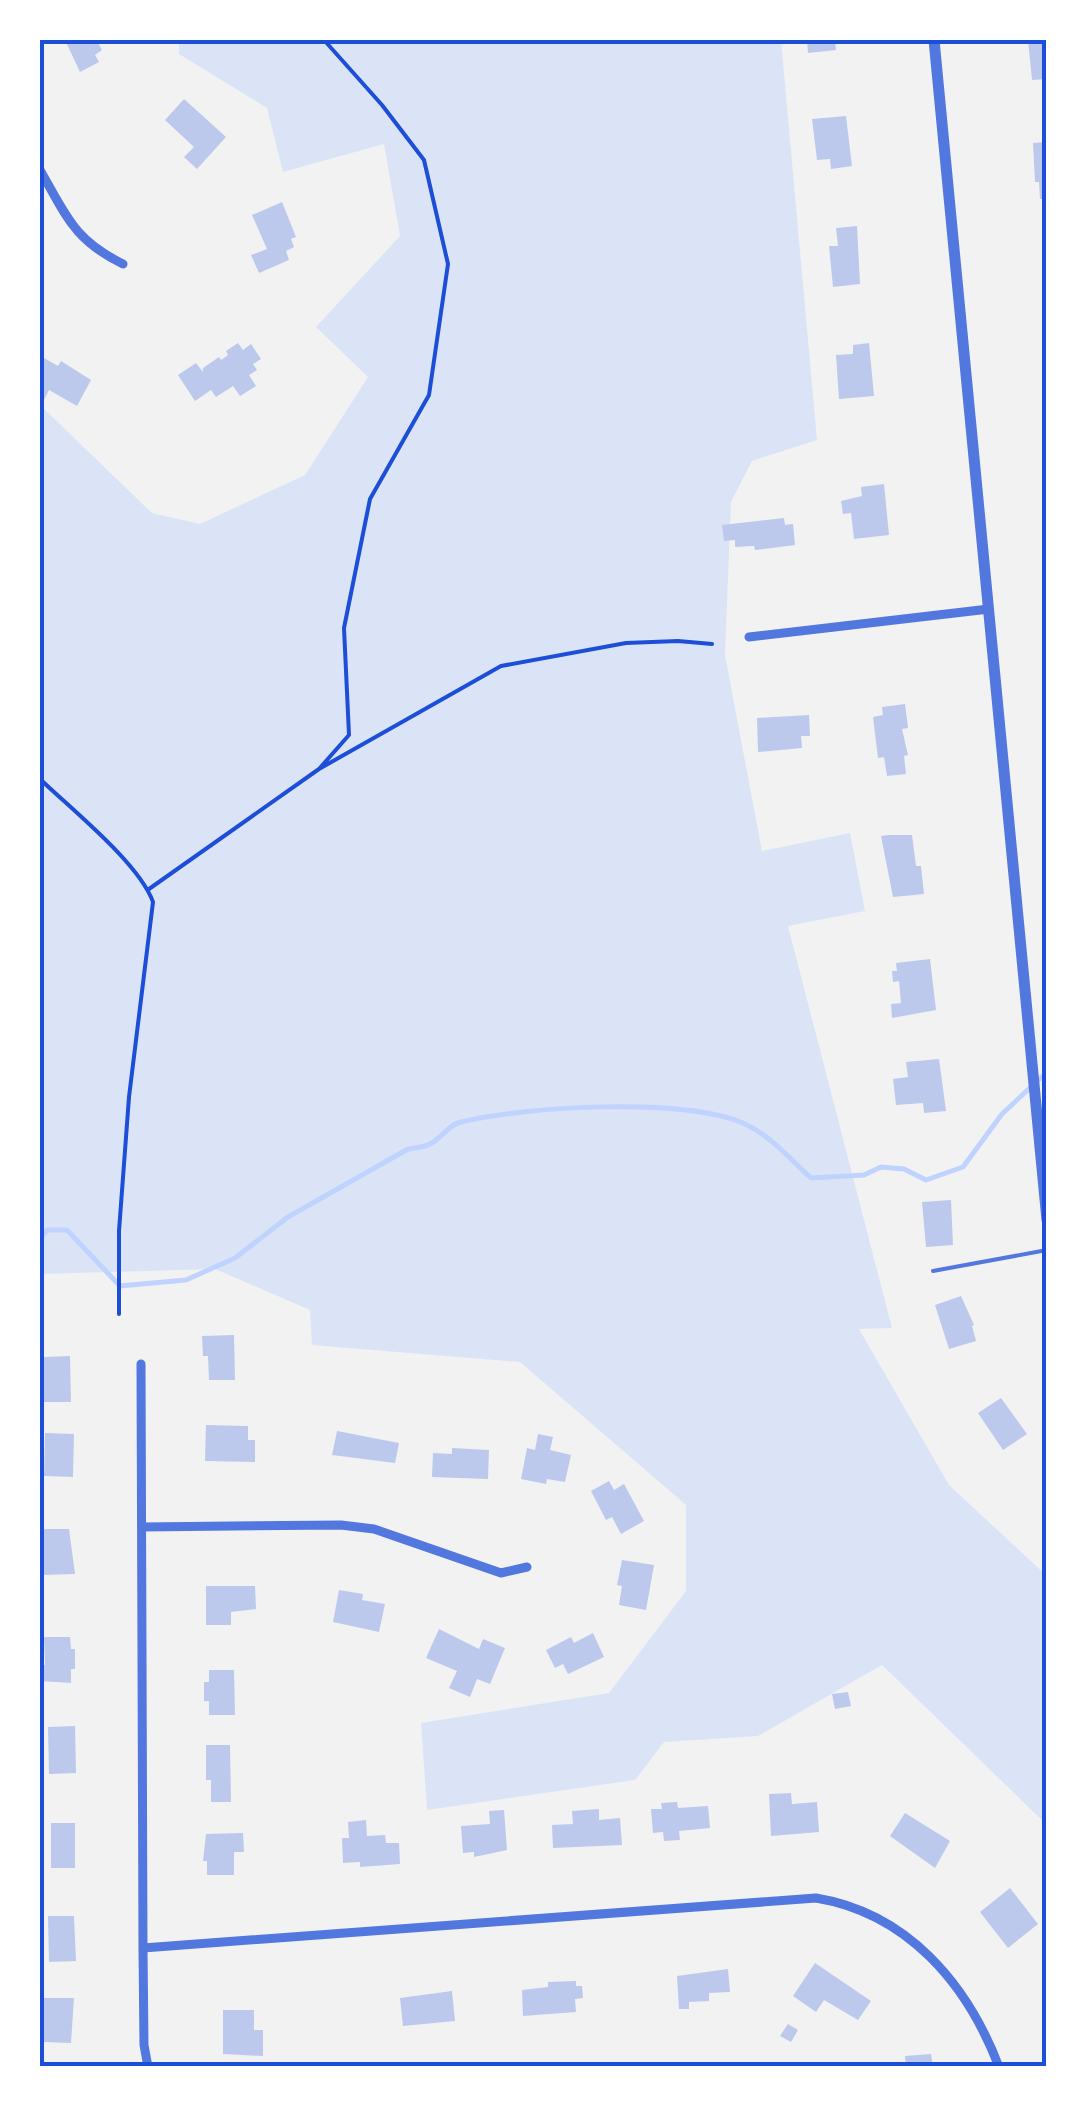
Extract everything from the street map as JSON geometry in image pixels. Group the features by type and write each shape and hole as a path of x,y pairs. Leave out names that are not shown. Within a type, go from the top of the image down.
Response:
{"street":[{"path":"934,40 1047,1220"},
{"path":"40,170 69,221 92,248 124,264"},
{"path":"749,637 988,609"},
{"path":"140,1364 142,1948 148,2067"},
{"path":"142,1527 341,1525 374,1529 501,1573 526,1567"},
{"path":"142,1948 816,1898 864,1910 913,1940 952,1980 976,2017 999,2067"}],"lane":[{"path":"933,1271 1047,1250"}],"path":[{"path":"319,769 349,734 344,628 370,499 429,395 448,264 424,160 382,104 324,40"},
{"path":"149,890 319,769 501,666 626,644 712,644"},
{"path":"40,778 149,890 154,917 129,1097 119,1231 119,1314"}],"shaded area":[{"path":"179,40 781,40 817,440 752,461 731,502 725,655 762,851 850,833 865,911 788,926 892,1328 859,1329 949,1485 1047,1576 1047,1825 882,1665 758,1736 664,1742 635,1780 427,1810 421,1723 609,1693 686,1591 686,1505 520,1362 312,1345 310,1310 215,1269 40,1274 40,405 152,513 200,524 305,475 368,377 316,327 400,236 384,144 283,172 267,108 179,54"}],"building":[{"path":"65,40 103,40 98,43 102,50 95,55 99,62 80,72"},
{"path":"807,40 835,40 836,50 808,53"},
{"path":"1028,40 1047,40 1047,79 1032,80"},
{"path":"184,99 226,137 197,169 184,157 194,147 165,120"},
{"path":"846,116 852,166 831,169 830,159 817,160 812,119"},
{"path":"1047,142 1047,199 1040,199 1033,143"},
{"path":"282,202 296,237 291,239 294,247 286,251 289,260 259,273 251,255 267,249 252,215"},
{"path":"857,226 860,284 833,287 829,246 838,246 836,228"},
{"path":"238,343 243,350 251,344 261,359 253,364 257,370 249,375 256,386 240,396 233,386 216,397 211,390 195,401 178,375 196,363 203,372 203,368 228,355 226,351"},
{"path":"869,343 874,396 839,399 836,355 853,354 853,345"},
{"path":"44,358 58,366 61,361 91,380 77,406 49,390 40,408 40,364"},
{"path":"884,484 889,535 854,539 851,513 843,514 841,501 862,496 861,487"},
{"path":"784,518 785,525 793,524 795,545 755,550 754,546 735,547 735,540 724,541 722,525"},
{"path":"905,704 908,728 902,729 908,755 904,756 906,774 887,776 884,757 878,758 873,717 883,715 882,707"},
{"path":"809,715 810,736 801,736 802,748 758,752 757,718"},
{"path":"912,835 924,894 893,897 881,836"},
{"path":"930,959 936,1010 892,1018 891,1004 901,1003 899,981 893,982 896,963"},
{"path":"939,1059 946,1111 924,1113 923,1103 896,1105 893,1079 908,1077 906,1062"},
{"path":"951,1200 953,1245 926,1247 922,1202"},
{"path":"961,1296 974,1325 976,1341 949,1349 935,1305"},
{"path":"234,1335 235,1380 209,1380 202,1336"},
{"path":"70,1356 71,1402 44,1402 44,1357"},
{"path":"1001,1398 1027,1434 1003,1450 978,1413"},
{"path":"206,1425 248,1426 248,1440 255,1440 255,1462 205,1461"},
{"path":"337,1431 399,1443 395,1463 332,1455"},
{"path":"45,1433 74,1434 73,1477 44,1476"},
{"path":"538,1434 553,1437 550,1450 571,1455 565,1482 547,1479 546,1484 521,1479 527,1448 535,1450"},
{"path":"452,1448 489,1450 488,1479 432,1477 433,1453 452,1454"},
{"path":"609,1481 614,1490 624,1484 644,1521 621,1534 612,1517 606,1520 591,1491"},
{"path":"43,1529 69,1529 75,1574 44,1575"},
{"path":"622,1560 654,1565 646,1610 619,1605 622,1586 617,1585"},
{"path":"206,1586 255,1586 256,1609 231,1612 231,1625 206,1625"},
{"path":"339,1590 363,1594 362,1600 385,1604 379,1632 333,1622"},
{"path":"439,1629 479,1649 483,1639 505,1648 490,1684 477,1679 470,1697 449,1688 457,1671 426,1658"},
{"path":"593,1633 604,1657 568,1674 563,1664 555,1668 546,1650 571,1637 574,1643"},
{"path":"44,1637 70,1637 71,1649 75,1649 71,1683 40,1681 40,1666 45,1665"},
{"path":"209,1670 234,1670 235,1715 209,1715 204,1682 209,1682"},
{"path":"848,1692 851,1706 835,1709 832,1694"},
{"path":"75,1726 76,1773 49,1774 48,1727"},
{"path":"206,1745 230,1745 231,1802 211,1802 211,1780 206,1780"},
{"path":"791,1793 792,1804 817,1802 819,1832 771,1836 769,1794"},
{"path":"677,1802 678,1808 708,1806 710,1828 679,1831 680,1840 664,1841 663,1832 653,1833 651,1809 662,1809 661,1803"},
{"path":"599,1809 599,1820 620,1818 622,1845 553,1848 552,1825 573,1824 572,1811"},
{"path":"504,1810 507,1850 474,1857 474,1852 463,1853 461,1826 490,1824 489,1811"},
{"path":"905,1813 950,1841 935,1868 890,1836"},
{"path":"366,1820 367,1836 385,1835 386,1843 399,1843 400,1864 360,1867 360,1862 343,1863 342,1838 349,1838 348,1822"},
{"path":"51,1823 75,1823 75,1868 51,1868"},
{"path":"243,1833 244,1852 234,1852 234,1875 207,1875 207,1861 203,1861 206,1834"},
{"path":"1010,1888 1038,1924 1008,1948 980,1912"},
{"path":"48,1916 74,1916 76,1961 49,1962"},
{"path":"815,1963 871,2001 858,2020 824,2000 816,2012 793,1996"},
{"path":"728,1969 730,1992 709,1993 709,2001 689,2002 689,2009 679,2009 677,1976"},
{"path":"576,1981 576,1986 582,1986 583,1998 575,1999 576,2012 523,2016 522,1990 548,1987 548,1982"},
{"path":"452,1991 455,2021 403,2026 400,1998"},
{"path":"44,1998 74,1998 71,2043 43,2042"},
{"path":"223,2010 254,2010 254,2030 263,2030 263,2056 223,2054"},
{"path":"788,2024 798,2030 791,2042 780,2036"},
{"path":"931,2054 933,2067 906,2067 905,2056"}],"waterway":[{"path":"40,1239 47,1230 67,1230 120,1286 186,1280 235,1258 288,1217 408,1149 430,1144 456,1124 489,1116 564,1108 647,1107 719,1116 763,1135 811,1178 864,1175 881,1167 904,1169 926,1180 963,1167 1002,1114 1047,1072"}]}
